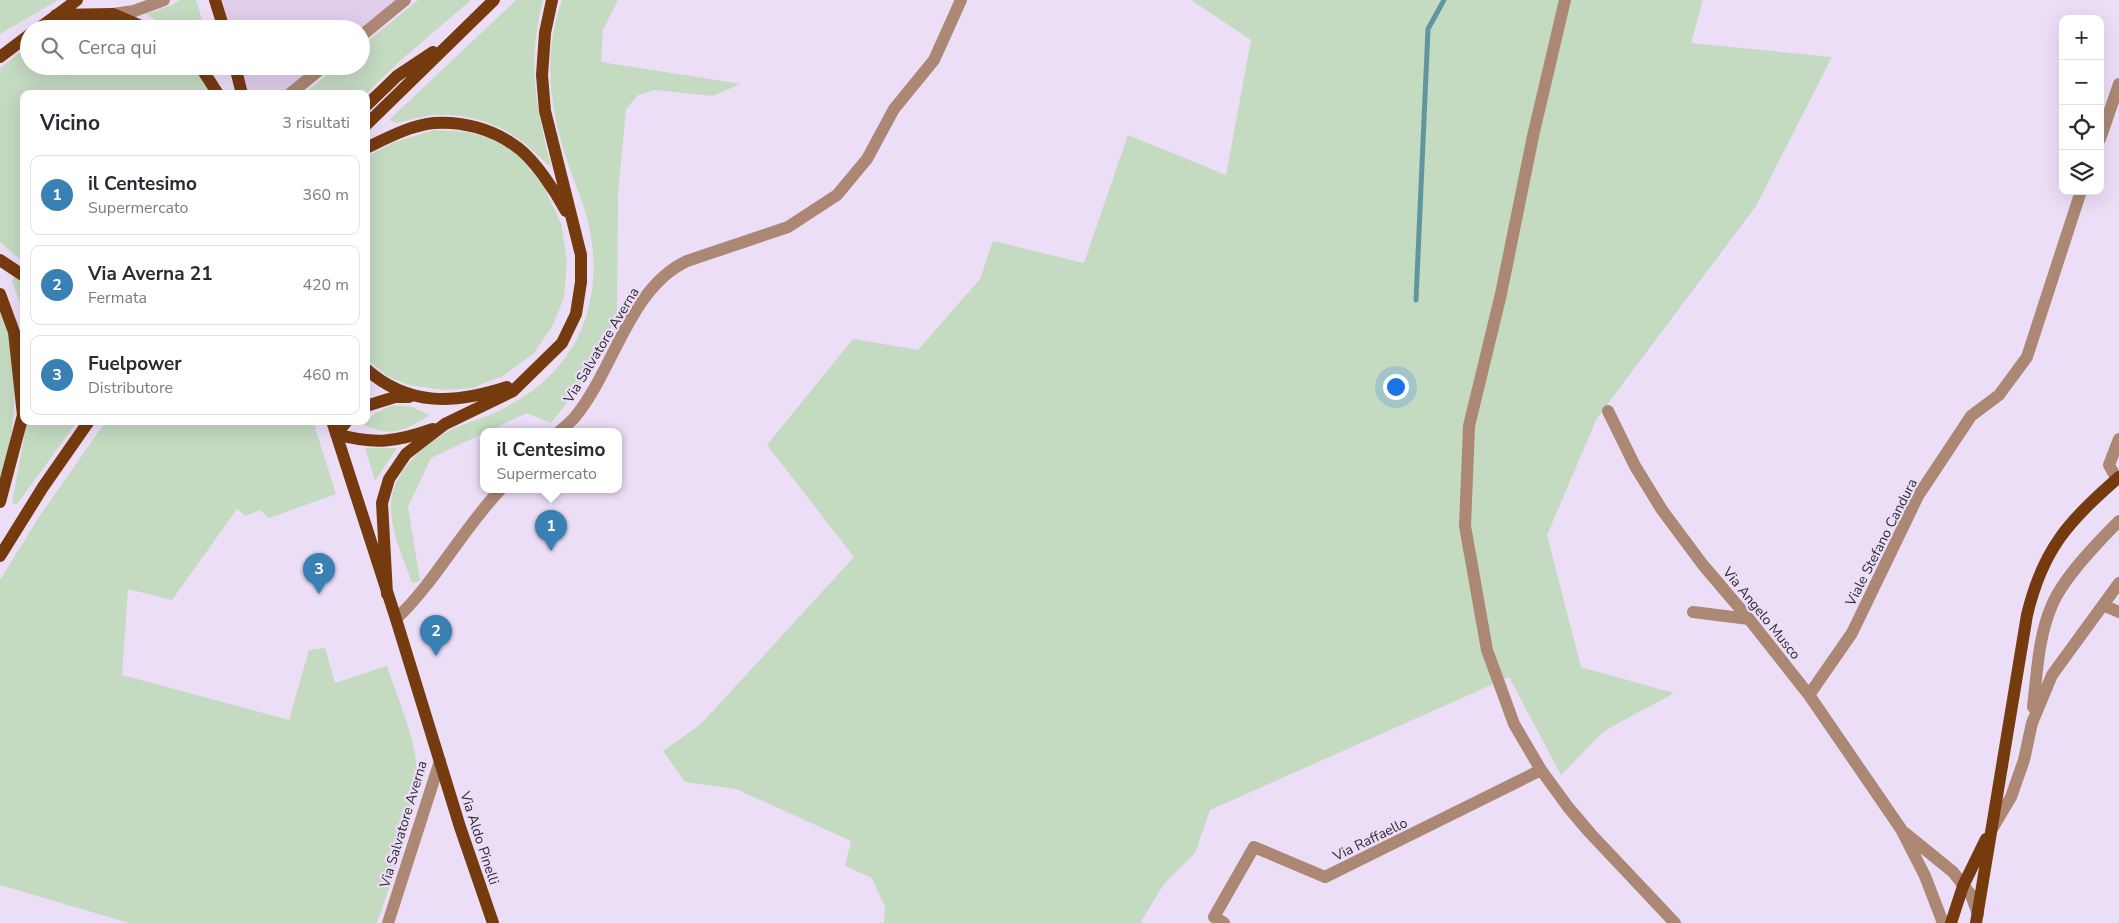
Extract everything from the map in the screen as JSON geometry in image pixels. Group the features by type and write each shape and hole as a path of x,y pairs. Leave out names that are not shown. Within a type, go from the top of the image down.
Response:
{"main road":[{"path":"50,20 77,0"},
{"path":"215,0 221,20"},
{"path":"370,121 494,0"},
{"path":"343,425 336,434 388,442 408,438 445,424 513,391 562,343 576,314 581,282 581,255 546,111 543,66 545,33 552,0"},
{"path":"56,15 113,14 127,20"},
{"path":"370,102 397,76 458,35"},
{"path":"0,57 20,42"},
{"path":"206,75 215,90"},
{"path":"237,75 241,90"},
{"path":"370,146 396,134 433,123 459,123 481,128 515,145 544,176 575,229"},
{"path":"0,260 20,273"},
{"path":"0,294 14,332 20,387"},
{"path":"370,373 376,378 402,392 439,401 486,394 523,382"},
{"path":"370,405 395,397 422,397"},
{"path":"387,594 382,503 389,479 406,454 445,424"},
{"path":"0,502 20,425"},
{"path":"0,556 86,425"},
{"name":"Via Salvatore Averna","path":"333,425 440,762"},
{"path":"1977,919 2027,616 2034,589 2043,566 2056,542 2096,496 2118,478"},
{"name":"Via Aldo Pinelli","path":"440,762 493,923"},
{"path":"1951,923 1963,886 1991,830"}],"street":[{"path":"113,14 134,11 164,0"},
{"path":"370,29 405,0"},
{"name":"Via Salvatore Averna","path":"563,428 575,417 604,372 630,322 654,287 673,267 788,228 837,195 867,159 894,109 934,60 961,0"},
{"path":"1565,0 1533,136 1501,294 1469,426 1465,526 1487,650 1514,724 1541,770 1568,807 1675,923"},
{"path":"295,90 313,75"},
{"path":"2104,127 2119,84"},
{"name":"Viale Stefano Candura","path":"1809,695 1852,633 1918,496 1971,416 1999,395 2027,357 2080,195"},
{"name":"Via Angelo Musco","path":"1608,411 1635,466 1662,510 1703,565 1749,619 1809,695 1901,830"},
{"path":"2118,478 2109,465 2119,439"},
{"path":"396,619 416,601 479,512 497,493"},
{"path":"1991,830 2011,797 2024,760 2032,723 2039,651 2052,605 2072,574 2119,521"},
{"path":"2032,723 2052,675 2119,583"},
{"path":"2103,605 2119,612"},
{"path":"1693,612 1749,619"},
{"name":"Via Salvatore Averna","path":"388,923 440,762"},
{"name":"Via Raffaello","path":"1219,920 1254,847 1325,877 1541,770"},
{"path":"1901,830 1949,869 1971,895 1977,919"},
{"path":"1901,830 1925,876 1943,923"}],"shaded area":[{"path":"215,0 405,0 370,23 370,20 221,20"},
{"path":"237,75 313,75 295,90 241,90"}],"green space":[{"path":"0,0 58,0 24,20 20,20 20,22 0,34"},
{"path":"180,0 196,0 202,20 156,20 146,14 172,5"},
{"path":"418,0 471,0 401,60 370,90 309,90 327,75 370,75 370,40"},
{"path":"516,0 543,0 535,44 534,64 537,103 551,166 512,134 480,120 445,115 429,116 396,123 389,120"},
{"path":"562,0 618,0 603,30 601,62 741,84 712,96 655,90 638,95 626,109 618,195 617,311 599,362 551,423 527,413 495,428 480,428 480,435 431,458 408,507 420,581 412,583 396,538 391,511 395,486 400,475 416,455 436,439 453,429 499,411 528,394 546,380 564,360 574,345 589,306 593,274 592,240 584,208 561,141 551,88 551,53"},
{"path":"1191,0 1703,0 1691,43 1832,57 1756,206 1597,418 1547,535 1581,667 1674,693 1604,731 1561,775 1509,677 1210,810 1195,853 1164,884 1140,923 884,923 885,907 872,878 845,866 851,841 736,789 685,782 663,751 701,724 854,557 767,445 853,339 918,350 980,279 993,241 1084,263 1128,135 1226,175 1251,40"},
{"path":"20,52 20,75 200,75 209,90 20,90 20,260 0,242 0,68"},
{"path":"434,130 466,132 490,138 518,154 544,187 561,223 567,261 564,297 553,325 534,353 503,376 472,388 444,390 409,385 389,377 370,362 370,155 395,142"},
{"path":"14,277 20,280 20,306 19,301 12,281"},
{"path":"0,305 12,348 14,396 10,444 0,487"},
{"path":"393,405 412,407 430,415 406,428 390,432 364,425 370,425 370,418"},
{"path":"26,425 75,425 17,504 12,503"},
{"path":"103,425 314,425 336,494 269,518 260,510 246,516 237,509 172,600 128,589 122,675 289,720 309,650 325,648 335,683 387,666 409,728 416,769 415,791 406,837 377,923 129,923 0,885 0,580 39,517"},
{"path":"365,448 397,448 375,481"}],"waterway":[{"path":"1416,300 1428,29 1444,0"}],"place":[{"name":"il Centesimo","path":"551,551"},
{"name":"Fuelpower","path":"319,594"},
{"name":"Via Averna 21","path":"436,656"}]}
